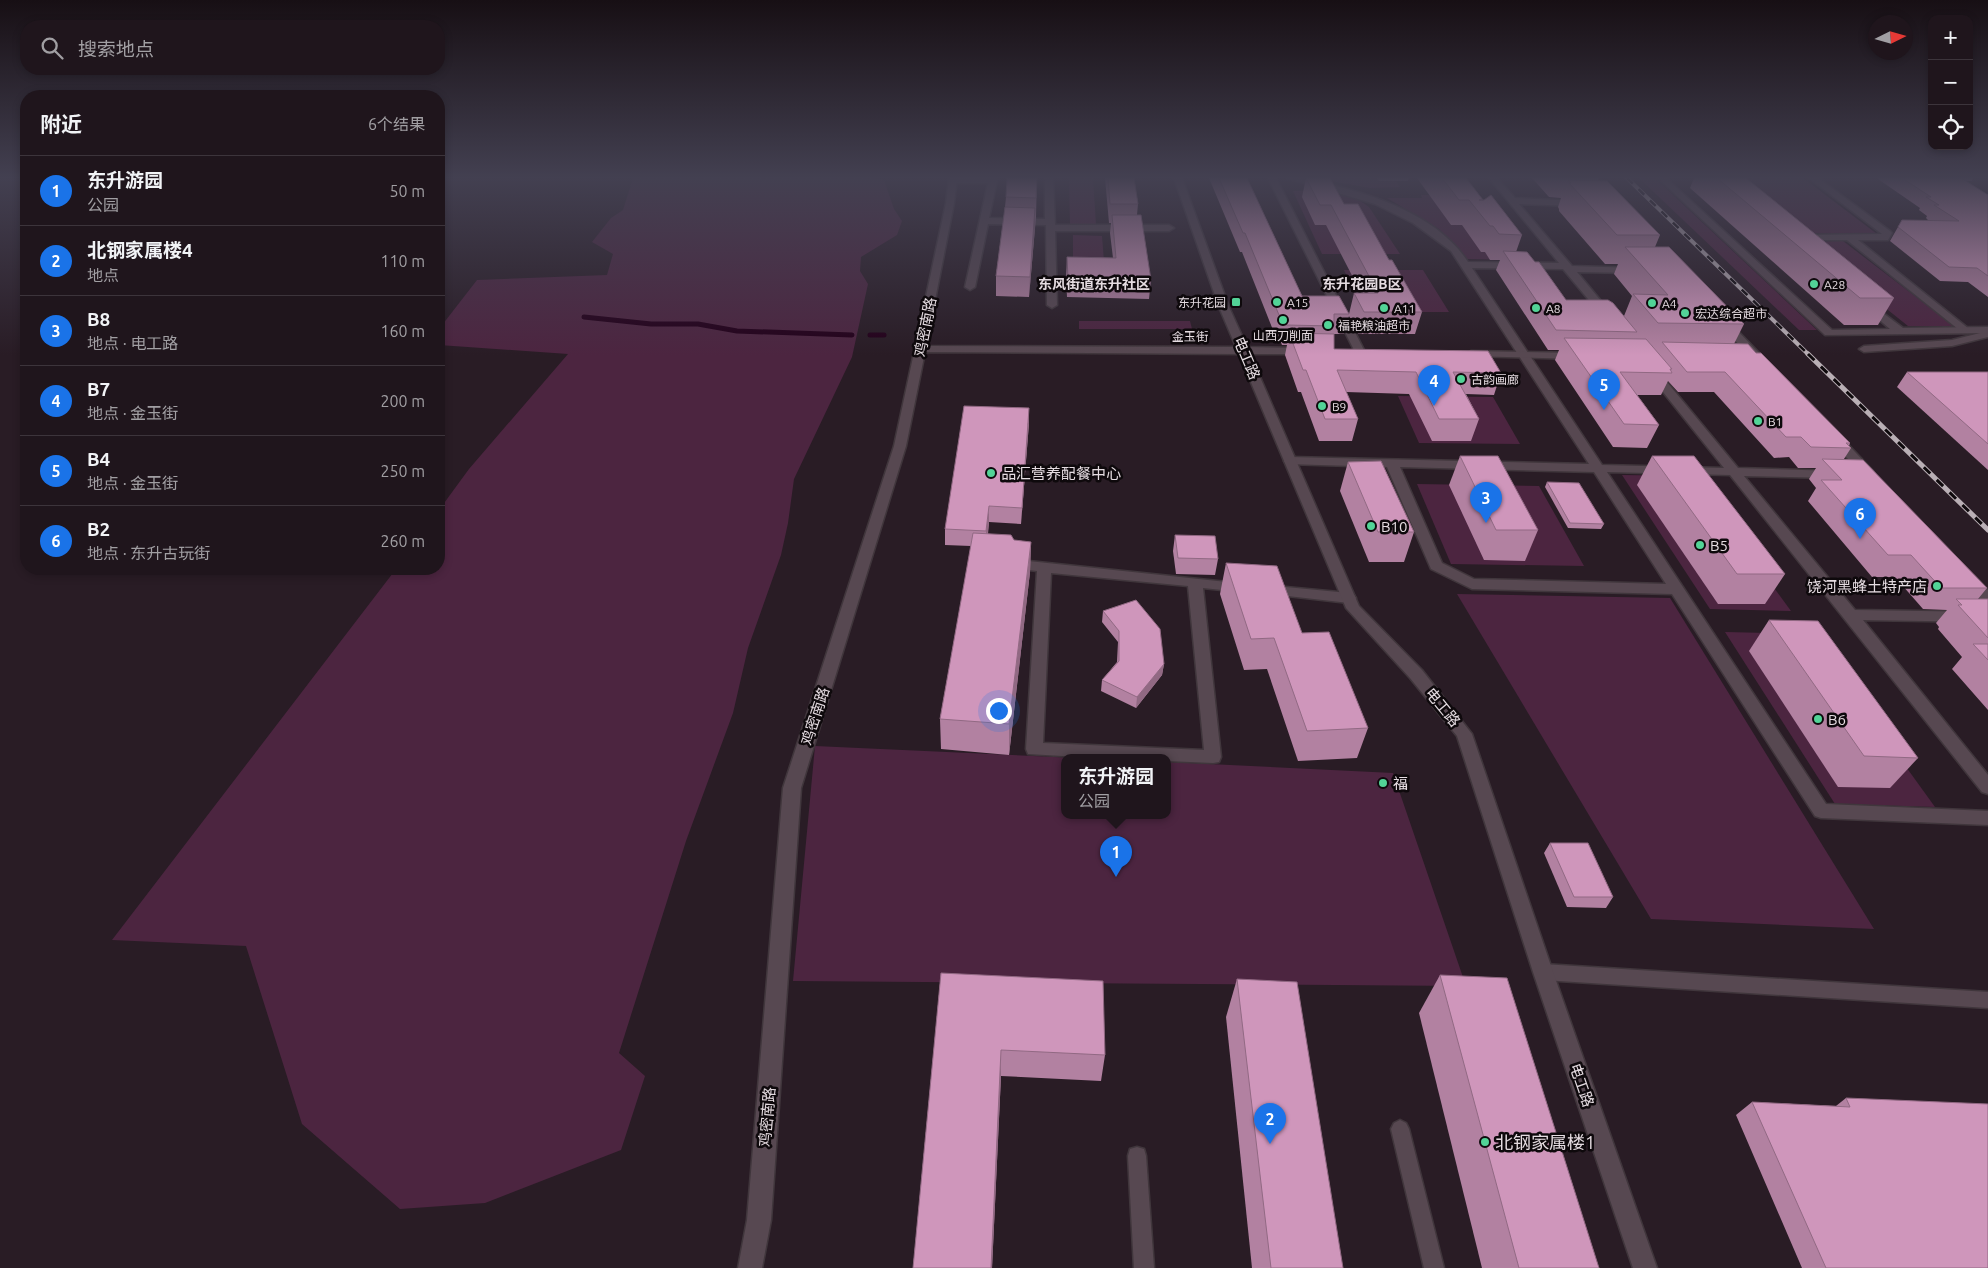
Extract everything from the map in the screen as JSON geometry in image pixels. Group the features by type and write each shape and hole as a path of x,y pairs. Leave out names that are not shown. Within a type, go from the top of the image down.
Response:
{"street":[{"name":"鸡密南路","path":"750,1268 759,1220 792,788 900,446 943,237"},
{"path":"970,287 981,237"},
{"path":"1050,237 1052,305"},
{"name":"电工路","path":"1199,237 1224,306 1353,608 1416,674 1464,734 1543,972 1645,1268"},
{"path":"1302,237 1360,352"},
{"path":"1439,237 1455,249 1466,265 1822,811 1988,818"},
{"path":"1542,237 1616,326"},
{"path":"1725,237 1828,333 1988,332"},
{"path":"1798,244 1850,238 1885,237"},
{"path":"1466,265 1644,270"},
{"path":"1856,294 1901,332"},
{"path":"1714,313 1763,364 1739,359"},
{"name":"金玉街","path":"920,349 1243,349 1312,351"},
{"path":"1458,354 1593,356"},
{"path":"1645,361 1988,787"},
{"path":"1290,461 1735,472 1873,478 1829,432"},
{"path":"1392,463 1436,566 1472,584 1678,589"},
{"path":"1019,565 1349,598"},
{"path":"1044,567 1034,749 1146,754"},
{"path":"1962,571 1988,598"},
{"path":"1171,755 1213,757 1195,582"},
{"path":"1851,615 1988,617"}],"lane":[{"path":"1850,238 1966,331"},
{"path":"1864,349 1952,343 1988,332"},
{"path":"1543,972 1988,1000"},
{"path":"1400,1129 1434,1268"},
{"path":"1137,1156 1144,1268"}],"shaded area":[{"path":"596,237 893,237 861,257 860,271 868,284 852,357 794,479 788,523 781,555 748,648 733,713 686,841 619,1053 645,1076 621,1150 485,1203 400,1209 302,1124 246,946 112,940 391,575 445,575 445,502 469,469 568,354 445,345 445,321 477,280 607,275 613,254 592,242"},
{"path":"1073,237 1102,237 1105,274 1073,273"},
{"path":"1314,237 1389,237 1400,254 1322,254"},
{"path":"1446,237 1498,237 1519,260 1466,259"},
{"path":"1701,237 1718,237 1817,330 1799,330"},
{"path":"1843,241 1954,326 1908,326 1803,242"},
{"path":"1344,270 1423,270 1449,312 1412,312 1393,279 1348,279"},
{"path":"1079,321 1190,321 1192,329 1079,329"},
{"path":"1398,396 1493,397 1520,444 1419,443"},
{"path":"1622,475 1692,476 1791,611 1710,609"},
{"path":"1417,484 1539,486 1584,566 1451,564"},
{"path":"1457,594 1670,598 1874,929 1651,919"},
{"path":"1725,632 1810,634 1935,807 1835,804"},
{"path":"815,746 1061,757 1061,819 1171,819 1171,762 1393,773 1466,986 793,981"}],"building":[{"path":"1001,237 1033,237 1030,277 996,276"},
{"path":"1114,237 1144,237 1151,280 1068,278 1067,257 1116,258"},
{"path":"1247,237 1275,237 1302,296 1339,296 1349,314 1334,314 1334,326 1286,325 1282,315 1279,315"},
{"path":"1348,237 1376,237 1422,312 1364,312 1354,293 1378,293"},
{"path":"1788,237 1819,237 1894,298 1860,298"},
{"path":"1911,237 1988,237 1988,276 1977,268 1949,267"},
{"path":"1625,247 1669,247 1744,324 1658,323 1633,294 1668,295"},
{"path":"1503,251 1527,252 1535,262 1539,262 1566,300 1608,300 1613,303 1637,332 1556,330"},
{"path":"1289,333 1334,334 1334,349 1488,351 1501,373 1453,372 1479,419 1439,419 1416,372 1337,370 1358,419 1325,419"},
{"path":"1564,338 1646,339 1672,369 1670,369 1672,373 1620,372 1659,425 1624,424"},
{"path":"1662,342 1748,344 1756,353 1761,353 1850,443 1846,443 1851,448 1811,447 1801,437 1786,437 1725,372 1687,372"},
{"path":"1907,372 1988,372 1988,444"},
{"name":"品汇营养配餐中心","path":"964,406 1029,408 1022,508 989,506 986,531 945,529"},
{"path":"1460,456 1498,456 1538,530 1496,530"},
{"path":"1652,456 1694,456 1785,574 1737,574"},
{"path":"1822,459 1863,460 1987,588 1941,588 1911,555 1888,555 1821,480 1842,480"},
{"path":"1381,461 1414,532 1378,532 1348,462"},
{"path":"1547,482 1579,483 1604,524 1570,523"},
{"path":"973,533 1011,535 1014,540 1031,542 1009,724 940,719"},
{"path":"1175,535 1215,536 1218,559 1178,558"},
{"path":"1226,563 1277,566 1302,633 1329,632 1368,728 1307,731 1274,638 1251,639"},
{"path":"1956,599 1988,599 1988,638 1958,605 1962,605"},
{"path":"1136,600 1160,629 1164,664 1137,697 1102,680 1119,661 1119,631 1103,611"},
{"path":"1769,620 1818,621 1918,758 1864,756"},
{"path":"1973,644 1988,644 1988,660"},
{"path":"1550,843 1588,843 1613,897 1574,897"},
{"path":"941,973 1103,981 1105,1055 1001,1050 991,1268 913,1268"},
{"path":"1440,975 1507,978 1599,1268 1519,1268"},
{"path":"1237,979 1297,982 1343,1268 1271,1268"},
{"path":"1846,1098 1988,1104 1988,1268 1826,1268 1752,1102 1850,1107"}],"waterway":[{"path":"584,317 651,324 698,324 737,331 852,335"},
{"path":"870,335 884,335"}],"railway":[{"path":"1688,237 1809,355"},
{"path":"1808,354 1988,530"}],"place":[{"name":"A28","path":"1814,284"},
{"name":"东升花园","path":"1236,302"},
{"name":"A15","path":"1277,302"},
{"name":"A4","path":"1652,303"},
{"name":"A11","path":"1384,308"},
{"name":"A8","path":"1536,308"},
{"name":"宏达综合超市","path":"1685,313"},
{"name":"山西刀削面","path":"1283,320"},
{"name":"福艳粮油超市","path":"1328,325"},
{"name":"古韵画廊","path":"1461,379"},
{"name":"B9","path":"1322,406"},
{"name":"B7","path":"1434,406"},
{"name":"B4","path":"1604,410"},
{"name":"B1","path":"1758,421"},
{"name":"品汇营养配餐中心","path":"991,473"},
{"name":"B8","path":"1486,523"},
{"name":"B10","path":"1371,526"},
{"name":"B2","path":"1860,539"},
{"name":"B5","path":"1700,545"},
{"name":"饶河黑蜂土特产店","path":"1937,586"},
{"name":"B6","path":"1818,719"},
{"name":"福","path":"1383,783"},
{"name":"东升游园","path":"1116,877"},
{"name":"北钢家属楼1","path":"1485,1142"},
{"name":"北钢家属楼4","path":"1270,1144"}],"district":[{"name":"东风街道东升社区","path":"1094,284"},
{"name":"东升花园B区","path":"1362,284"}]}
